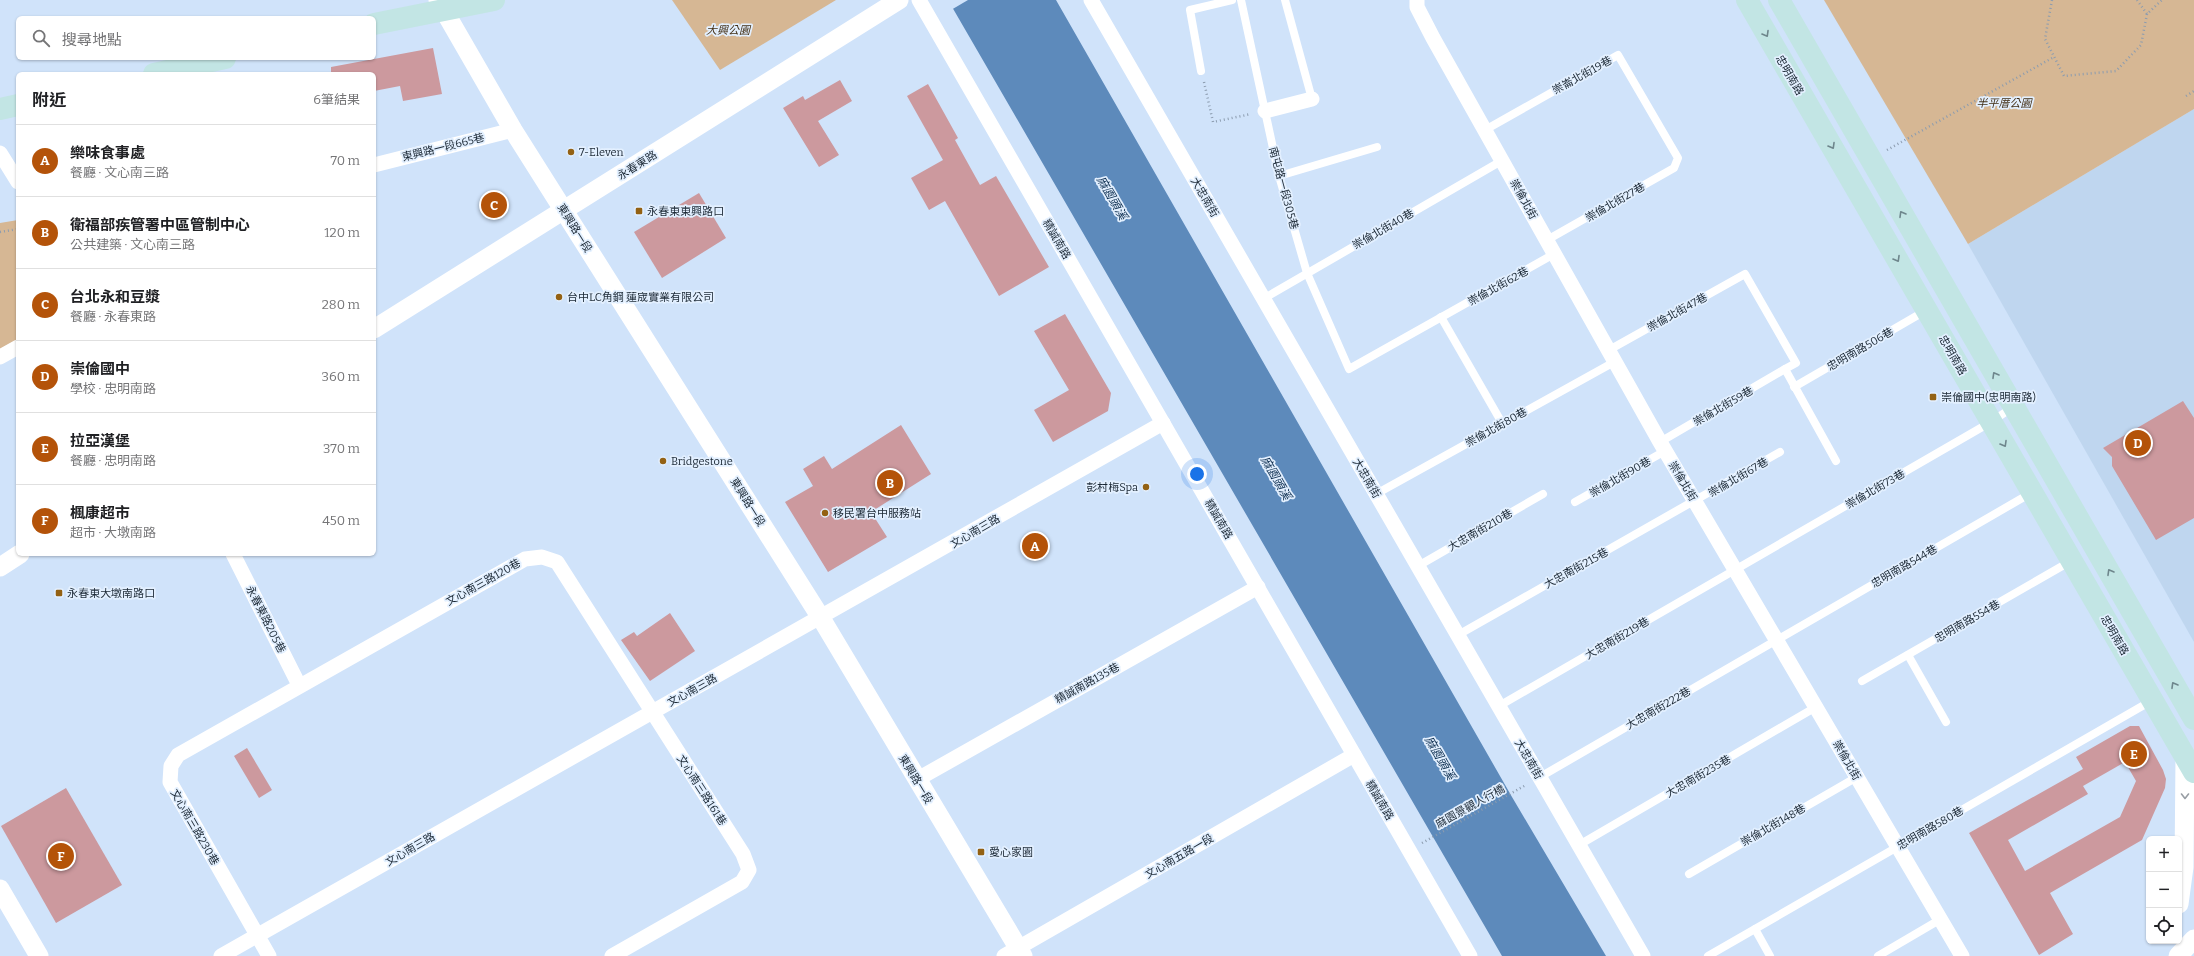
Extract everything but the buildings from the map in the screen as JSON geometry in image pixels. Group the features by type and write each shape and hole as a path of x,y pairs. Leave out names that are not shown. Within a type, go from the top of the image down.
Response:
{"main road":[{"path":"376,23 441,5 494,0"},
{"name":"忠明南路","path":"1747,0 2190,765"},
{"path":"1779,0 2194,719"},
{"path":"163,72 216,60"},
{"path":"0,109 16,105"}],"street":[{"name":"永春東路","path":"376,329 899,0"},
{"name":"精誠南路","path":"919,0 1470,956"},
{"name":"大忠南街","path":"1091,0 1643,956"},
{"name":"崇倫北街","path":"1417,0 1417,7 1433,38 1663,446 1962,956"},
{"name":"東興路一段","path":"441,5 513,130 821,618 1015,953"},
{"path":"1265,110 1312,99"},
{"name":"東興路一段665巷","path":"376,164 513,130"},
{"path":"0,153 16,179"},
{"path":"0,357 16,348"},
{"name":"文心南三路","path":"221,956 821,618 1163,423"},
{"path":"0,567 17,556"},
{"name":"永春東路205巷","path":"234,556 299,685"},
{"name":"文心南三路120巷","path":"299,685 525,559 542,557 556,562 652,712"},
{"name":"精誠南路135巷","path":"916,780 1258,587"},
{"name":"文心南三路230巷","path":"269,956 170,782 171,766 178,755 299,685"},
{"name":"文心南三路161巷","path":"612,956 742,882 750,870 743,854 652,712"},
{"name":"文心南五路一段","path":"1015,953 1354,755"},
{"path":"2182,882 2190,765"},
{"path":"0,890 39,956"},
{"path":"2178,956 2194,939"},
{"path":"2172,956 2174,944"}],"lane":[{"path":"1201,71 1190,10 1232,0"},
{"name":"南屯路一段305巷","path":"1241,0 1279,176 1307,273 1349,369"},
{"path":"1285,0 1312,99"},
{"name":"崇崙北街19巷","path":"1485,130 1618,55 1678,158"},
{"path":"1279,176 1377,147"},
{"name":"崇倫北街27巷","path":"1547,240 1674,168 1678,158"},
{"name":"崇倫北街40巷","path":"1263,298 1503,160"},
{"name":"崇倫北街62巷","path":"1349,369 1554,254"},
{"name":"崇倫北街47巷","path":"1613,355 1745,274 1796,363 1785,370"},
{"name":"忠明南路506巷","path":"1794,387 1927,310"},
{"path":"1441,317 1502,423"},
{"name":"崇倫北街80巷","path":"1376,494 1502,423 1613,355"},
{"path":"1785,370 1836,461"},
{"name":"崇倫北街59巷","path":"1663,446 1785,370"},
{"name":"崇倫北街73巷","path":"1735,569 1991,422 2014,406"},
{"name":"崇倫北街90巷","path":"1575,502 1663,446"},
{"name":"崇倫北街67巷","path":"1695,501 1780,452"},
{"name":"忠明南路544巷","path":"1776,640 2032,492"},
{"name":"大忠南街210巷","path":"1418,566 1543,494"},
{"name":"大忠南街215巷","path":"1458,635 1695,501"},
{"name":"忠明南路554巷","path":"1862,680 2072,561"},
{"name":"大忠南街219巷","path":"1499,706 1735,569"},
{"name":"大忠南街222巷","path":"1540,777 1776,640"},
{"path":"1908,655 1946,722"},
{"name":"忠明南路580巷","path":"1708,956 2152,700"},
{"name":"大忠南街235巷","path":"1579,845 1816,707"},
{"name":"崇倫北街148巷","path":"1689,874 1857,777"},
{"path":"1878,956 1941,919"},
{"path":"1755,929 1770,956"}],"path":[{"path":"2052,0 2045,39 2064,76 2116,70 2141,45 2147,14 2162,0"},
{"path":"2137,0 2147,14"},
{"path":"1871,158 2054,57"},
{"path":"1201,71 1213,122 1265,110"},
{"path":"2186,96 2194,91"},
{"path":"0,232 16,230"},
{"name":"麻園景觀人行橋","path":"1409,850 1540,777"}],"shaded area":[{"path":"2194,109 2194,642 1968,244"}],"green space":[{"name":"大興公園","path":"672,0 836,0 720,70"},
{"name":"半平厝公園","path":"1824,0 2194,0 2194,109 1968,244"},
{"path":"16,220 16,340 0,349 0,223"}],"water":[{"name":"麻園頭溪","path":"948,0 1056,0 1512,797 1606,956 1502,956"}],"pier":[{"path":"946,0 968,0 951,10"}],"place":[{"name":"7-Eleven","path":"571,152"},
{"name":"台北永和豆漿","path":"494,205"},
{"name":"永春東東興路口","path":"639,211"},
{"name":"台中LC角鋼 蓮宬實業有限公司","path":"559,297"},
{"name":"崇倫國中(忠明南路)","path":"1933,397"},
{"name":"崇倫國中","path":"2138,443"},
{"name":"Bridgestone","path":"663,461"},
{"name":"衛福部疾管署中區管制中心","path":"890,483"},
{"name":"彭村梅Spa","path":"1146,487"},
{"name":"移民署台中服務站","path":"825,513"},
{"name":"樂味食事處","path":"1035,546"},
{"name":"永春東大墩南路口","path":"59,593"},
{"name":"拉亞漢堡","path":"2134,754"},
{"name":"愛心家園","path":"981,852"},
{"name":"楓康超市","path":"61,856"}]}
